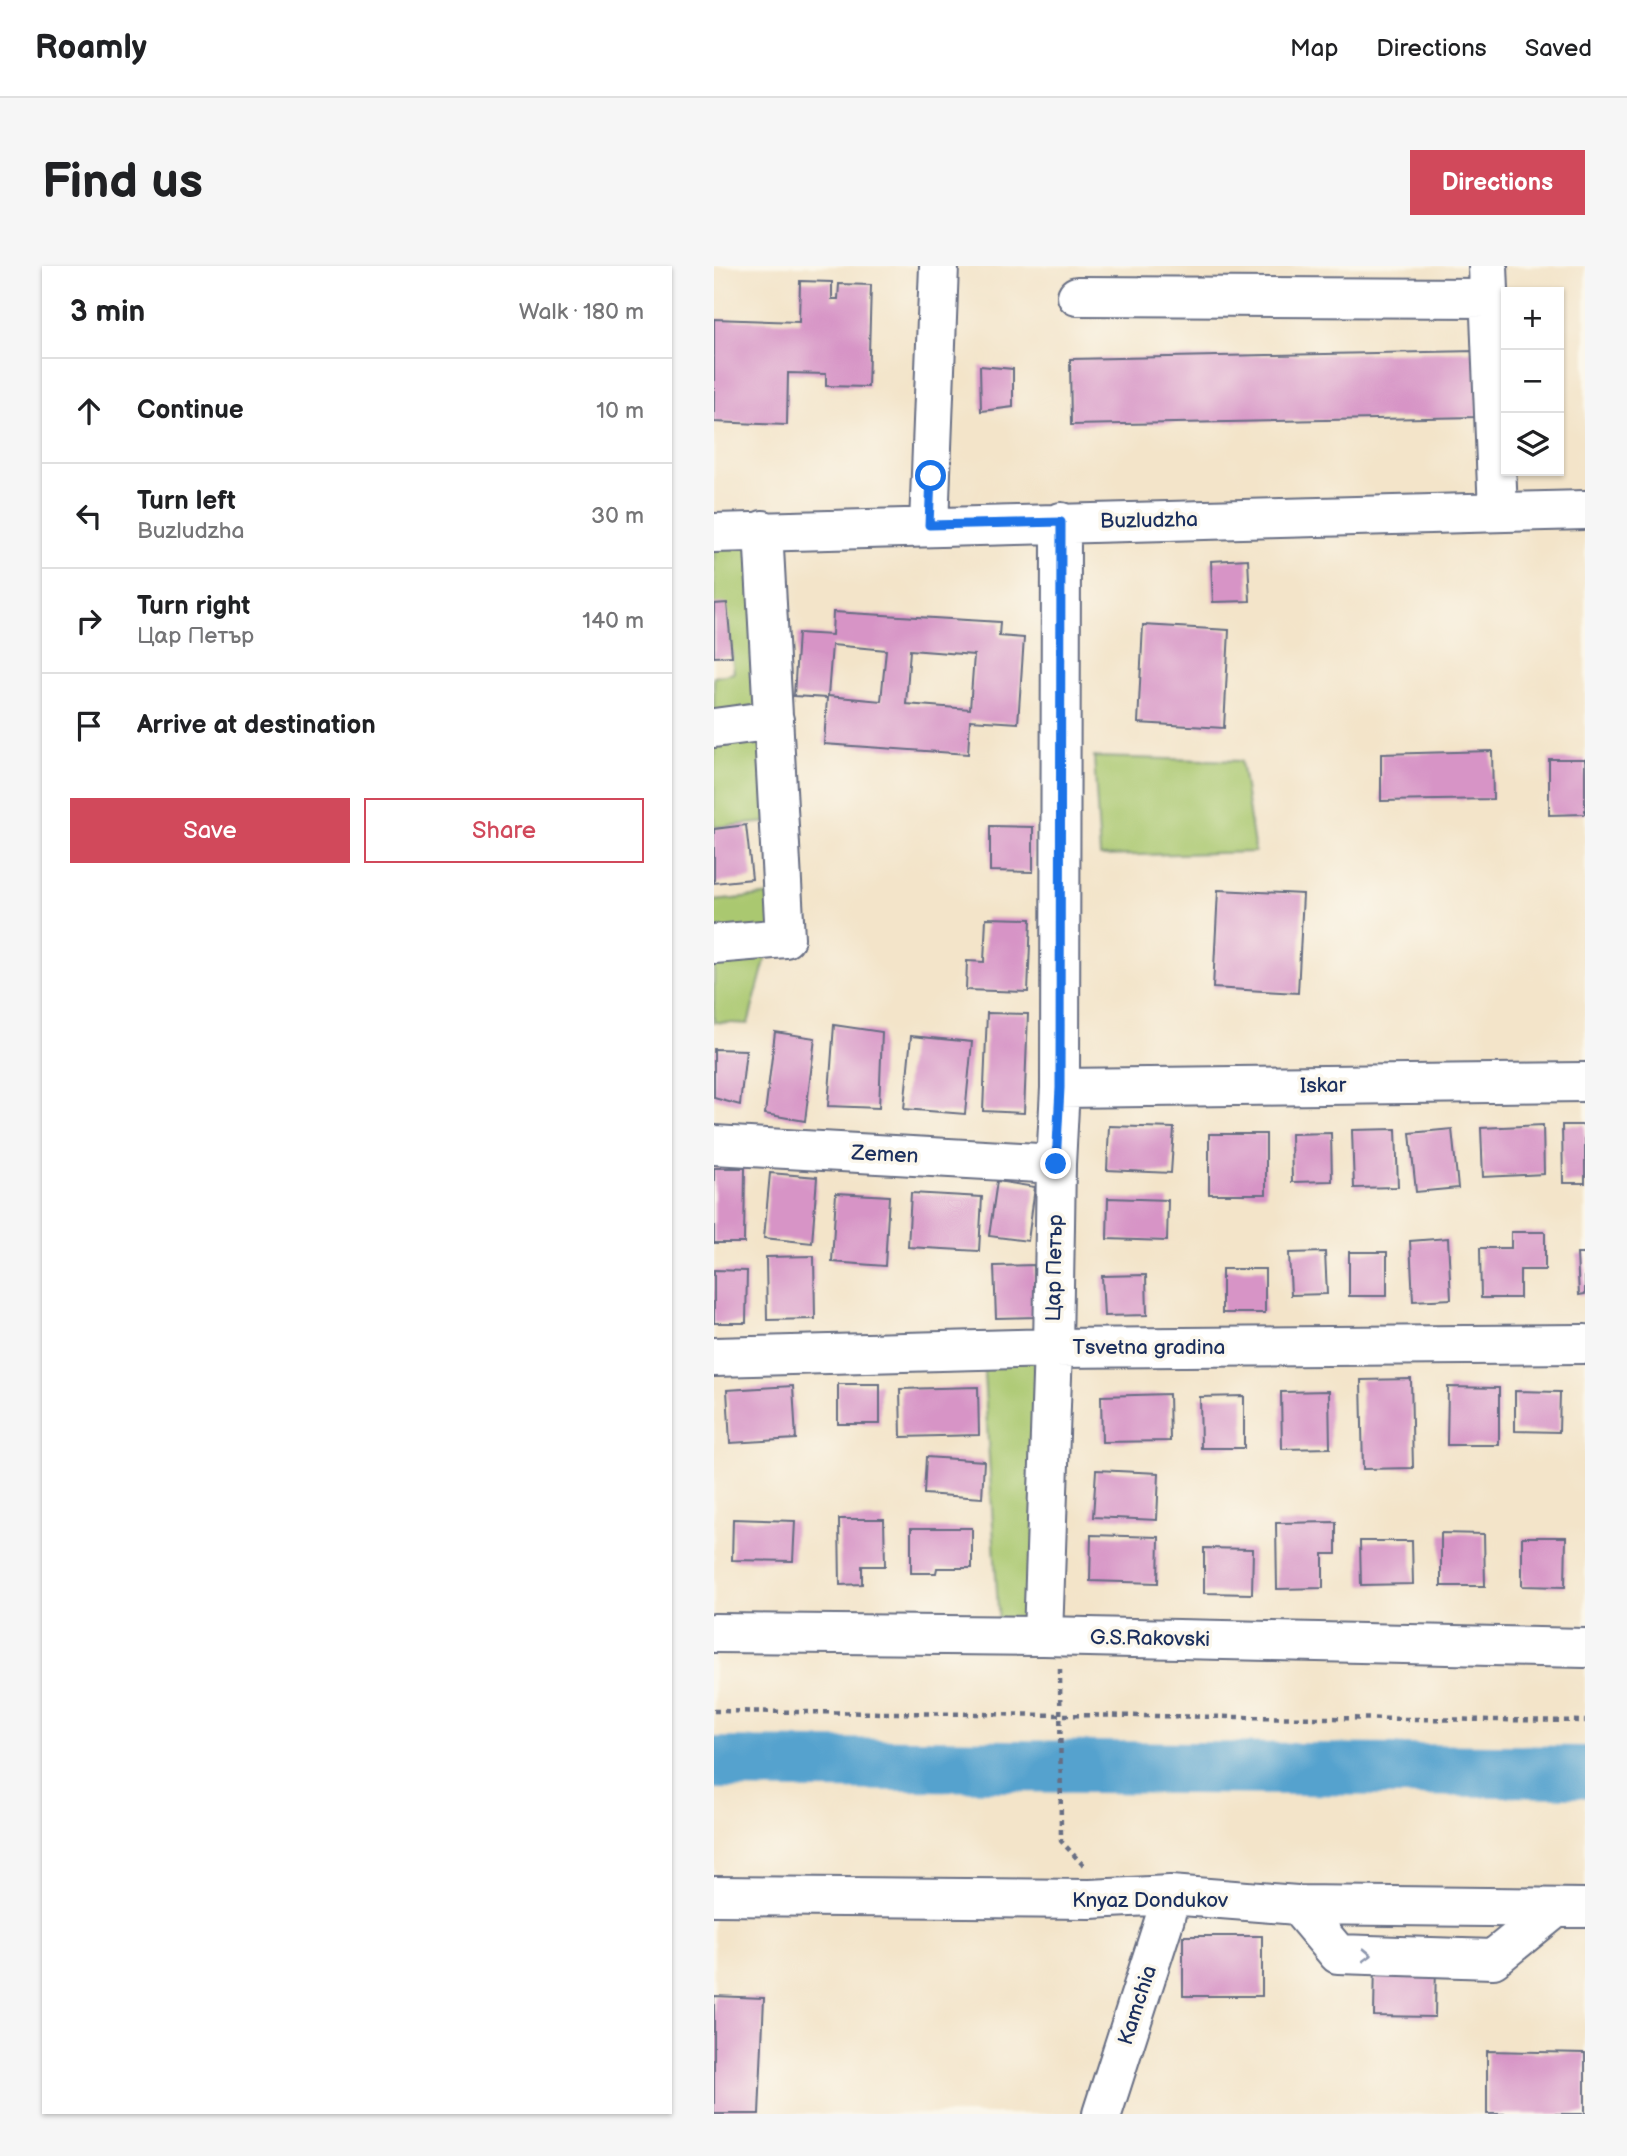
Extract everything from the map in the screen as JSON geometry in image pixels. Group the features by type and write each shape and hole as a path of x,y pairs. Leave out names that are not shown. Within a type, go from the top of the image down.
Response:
{"street":[{"path":"929,525 939,266"},
{"path":"1077,296 1489,282 1498,512"},
{"name":"Buzludzha","path":"714,533 929,525 1585,510"},
{"name":"Цар Петър","path":"1052,1636 1053,1348 1060,1088 1061,522"},
{"path":"714,944 785,938 764,530"},
{"path":"714,728 774,720"},
{"name":"Iskar","path":"1060,1088 1585,1082"},
{"name":"Zemen","path":"714,1145 1056,1164"},
{"name":"Tsvetna gradina","path":"714,1357 1053,1348 1585,1344"},
{"name":"G.S.Rakovski","path":"714,1633 1052,1636 1585,1648"},
{"name":"Knyaz Dondukov","path":"714,1896 1090,1899 1170,1895 1297,1905 1571,1908"},
{"name":"Kamchia","path":"1102,2114 1170,1895"},
{"path":"1297,1905 1338,1954 1493,1959 1571,1908"}],"path":[{"path":"1052,1636 1060,1714 1061,1841 1090,1872 1090,1899"},
{"path":"714,1711 1585,1721"}],"green space":[{"path":"757,537 769,822 714,827 714,677 734,673 727,614 714,615 714,541"},
{"path":"1094,757 1241,761 1255,852 1100,856"},
{"path":"783,894 748,1024 714,1022 714,901"},
{"path":"1034,1355 1035,1627 999,1627 983,1357"}],"building":[{"path":"800,281 832,282 832,299 838,299 839,284 871,285 868,387 826,386 826,374 788,373 787,425 714,422 714,319 799,322"},
{"path":"1476,351 1477,417 1071,425 1070,359"},
{"path":"980,366 1013,369 1013,407 981,411"},
{"path":"1248,559 1250,601 1213,602 1211,561"},
{"path":"727,603 732,656 714,657 714,604"},
{"path":"833,612 1000,622 999,636 1024,638 1018,723 970,720 968,754 824,744 827,698 794,696 798,633 832,635","holes":["832,645 886,650 881,701 828,696","910,650 974,655 970,709 906,704"]},
{"path":"1143,625 1229,630 1224,728 1138,723"},
{"path":"1492,751 1493,799 1381,801 1381,754"},
{"path":"1549,759 1585,759 1585,814 1549,815"},
{"path":"746,825 752,879 714,883 714,829"},
{"path":"990,826 1033,827 1033,872 990,871"},
{"path":"1218,890 1303,894 1298,993 1213,988"},
{"path":"986,918 1031,919 1028,992 966,990 967,961 984,962"},
{"path":"987,1013 1028,1014 1024,1113 983,1111"},
{"path":"834,1025 882,1032 879,1108 828,1106"},
{"path":"775,1032 815,1038 805,1121 765,1114"},
{"path":"911,1036 972,1042 965,1114 904,1109"},
{"path":"714,1049 746,1050 740,1105 714,1098"},
{"path":"1543,1125 1544,1174 1483,1177 1481,1128"},
{"path":"1562,1125 1585,1125 1585,1183 1563,1183"},
{"path":"1109,1126 1174,1128 1171,1173 1107,1170"},
{"path":"1396,1129 1398,1187 1354,1188 1352,1130"},
{"path":"1452,1129 1458,1188 1416,1192 1410,1133"},
{"path":"1331,1133 1332,1181 1292,1182 1291,1134"},
{"path":"1209,1134 1266,1134 1266,1194 1209,1194"},
{"path":"714,1168 745,1168 744,1243 714,1243"},
{"path":"770,1173 817,1177 812,1243 764,1238"},
{"path":"997,1181 1035,1187 1028,1241 989,1236"},
{"path":"836,1193 889,1196 885,1266 832,1262"},
{"path":"911,1193 982,1197 979,1251 908,1247"},
{"path":"1108,1198 1168,1200 1167,1241 1107,1239"},
{"path":"1511,1232 1545,1232 1545,1270 1520,1270 1520,1298 1481,1298 1480,1248 1511,1248"},
{"path":"1448,1238 1451,1299 1413,1301 1410,1241"},
{"path":"1325,1252 1327,1294 1291,1295 1289,1253"},
{"path":"1349,1252 1387,1252 1387,1296 1349,1296"},
{"path":"1577,1254 1585,1254 1585,1294 1579,1295"},
{"path":"814,1256 815,1319 767,1320 766,1257"},
{"path":"1034,1265 1036,1317 996,1318 994,1266"},
{"path":"1222,1269 1265,1269 1265,1313 1222,1313"},
{"path":"714,1270 747,1271 746,1323 714,1323"},
{"path":"1146,1275 1147,1315 1104,1316 1102,1276"},
{"path":"1411,1379 1413,1468 1363,1469 1361,1380"},
{"path":"838,1384 880,1384 880,1424 838,1424"},
{"path":"793,1386 796,1439 730,1443 727,1390"},
{"path":"978,1387 979,1435 901,1437 900,1389"},
{"path":"1448,1387 1499,1388 1499,1445 1447,1445"},
{"path":"1329,1391 1330,1448 1282,1449 1281,1392"},
{"path":"1515,1391 1560,1392 1559,1432 1515,1431"},
{"path":"1169,1394 1170,1441 1102,1442 1101,1396"},
{"path":"1244,1396 1244,1448 1201,1448 1200,1397"},
{"path":"926,1457 984,1461 982,1498 924,1494"},
{"path":"1096,1470 1159,1473 1157,1520 1093,1517"},
{"path":"733,1519 795,1521 793,1561 732,1560"},
{"path":"839,1519 884,1519 885,1566 862,1566 862,1584 840,1585"},
{"path":"1336,1522 1336,1554 1323,1554 1323,1588 1277,1589 1276,1523"},
{"path":"911,1528 972,1528 972,1568 937,1568 936,1573 911,1573"},
{"path":"1441,1533 1484,1534 1485,1586 1441,1586"},
{"path":"1091,1535 1159,1537 1158,1583 1090,1581"},
{"path":"1522,1537 1566,1537 1565,1587 1522,1586"},
{"path":"1360,1541 1412,1541 1413,1584 1361,1585"},
{"path":"1204,1548 1253,1549 1252,1594 1204,1593"},
{"path":"1183,1936 1262,1936 1262,1996 1183,1996"},
{"path":"1375,1959 1436,1960 1435,2017 1374,2016"},
{"path":"714,1996 764,1998 759,2114 714,2114"},
{"path":"1487,2051 1585,2053 1585,2114 1487,2114"}],"waterway":[{"path":"714,1763 1585,1772"}],"route":[{"path":"931,476 929,525 1061,522 1060,1088 1056,1164"}]}
